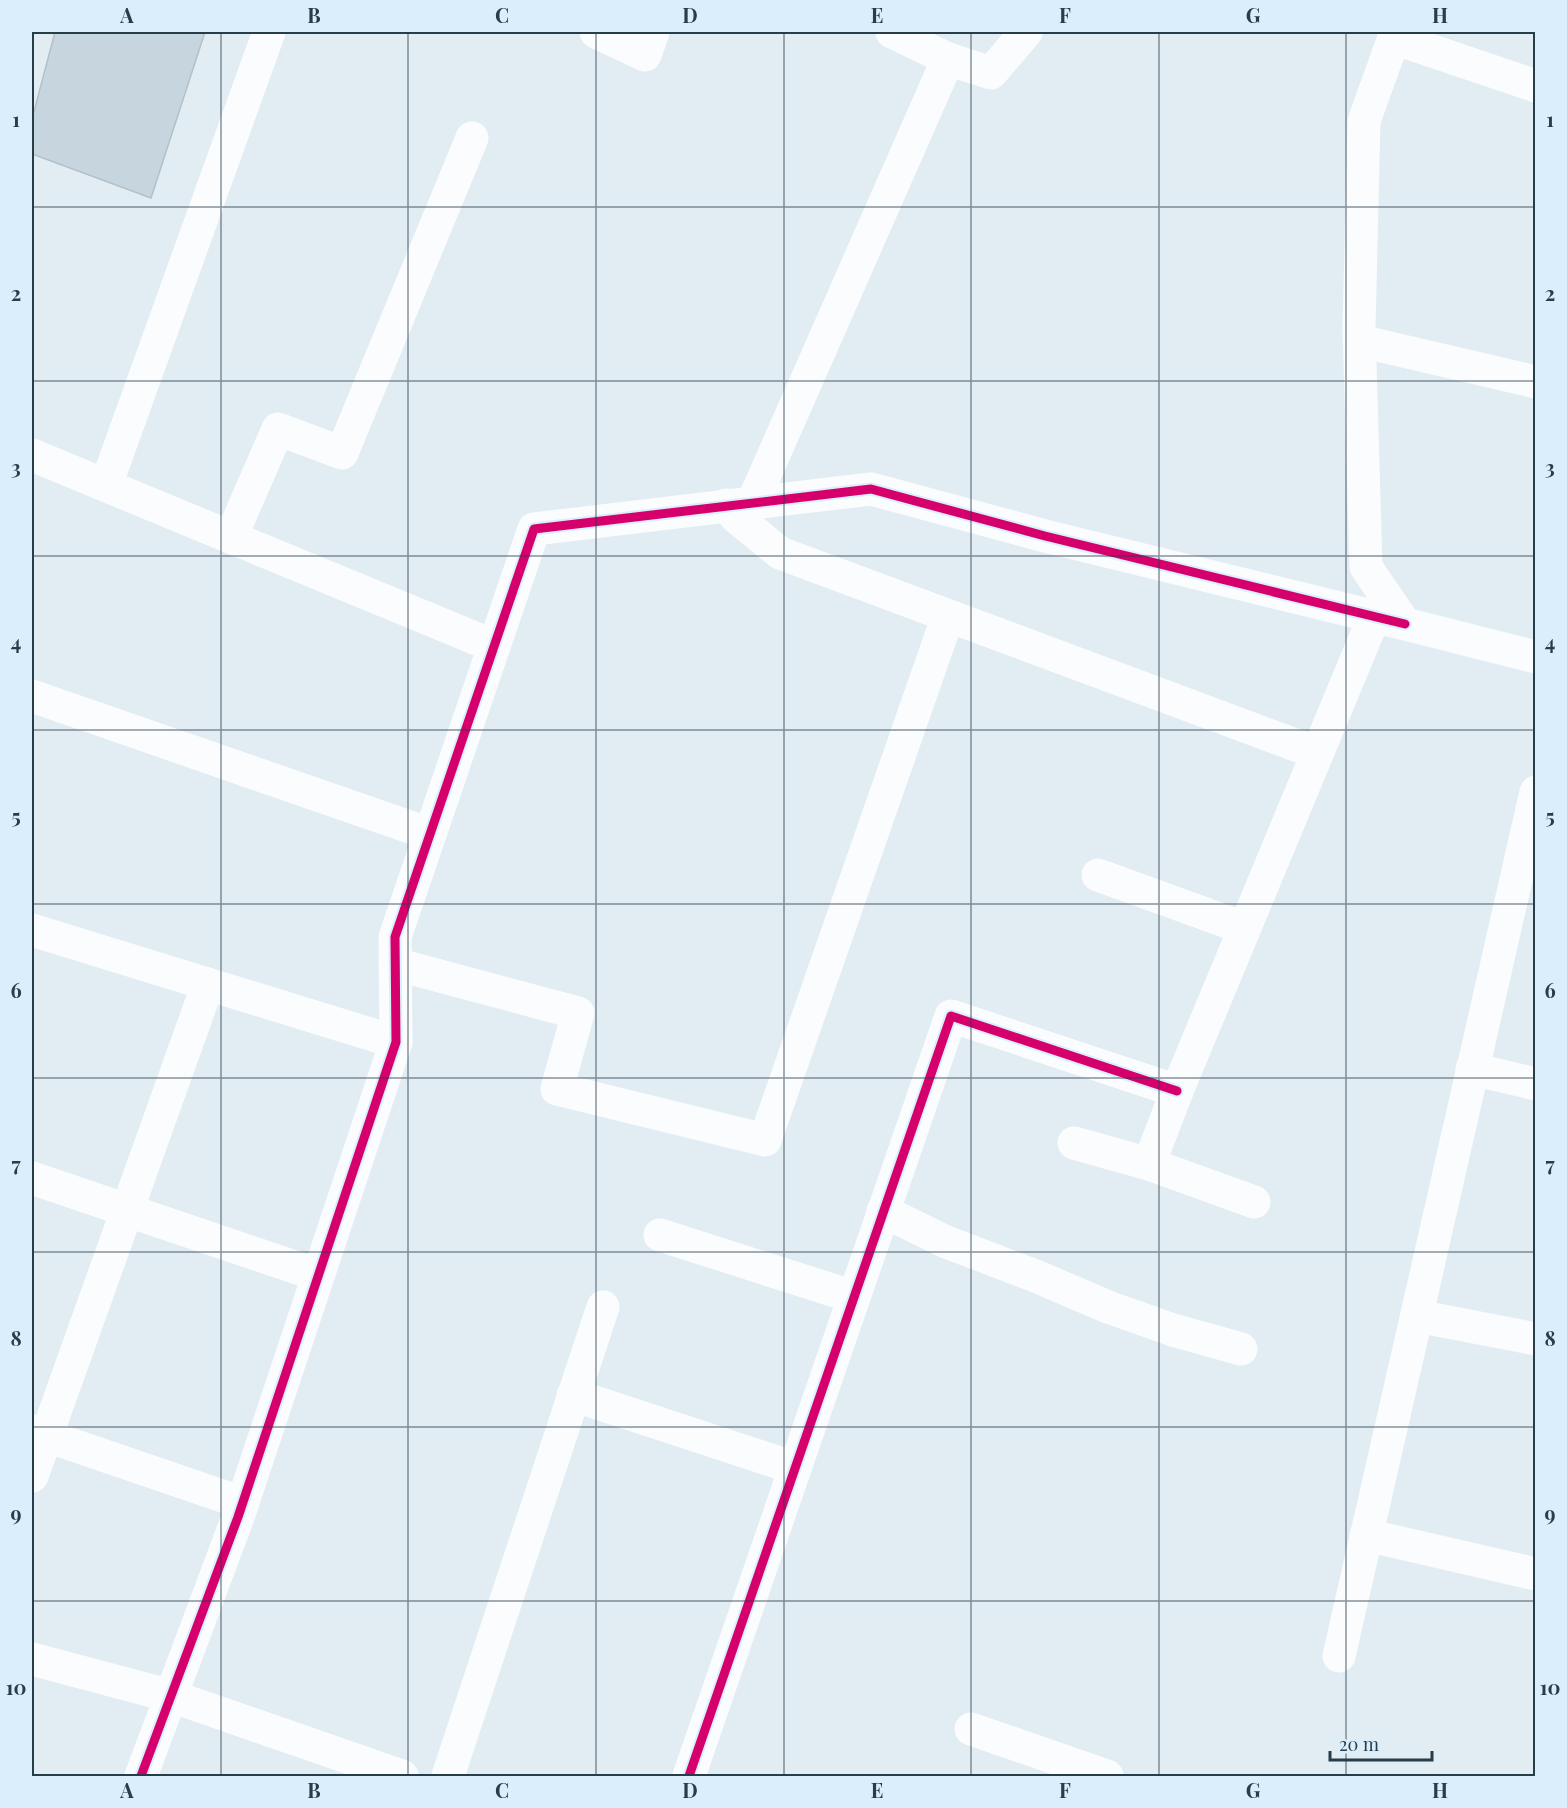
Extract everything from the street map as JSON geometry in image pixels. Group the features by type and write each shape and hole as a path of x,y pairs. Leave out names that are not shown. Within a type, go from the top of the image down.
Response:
{"street":[{"path":"106,485 269,32"},
{"path":"596,32 645,55 653,32"},
{"path":"892,32 948,59 991,73 1026,32"},
{"path":"1389,620 1366,567 1359,341 1364,121 1395,35 1536,86"},
{"path":"948,59 740,503 736,517 780,553 1317,753"},
{"path":"231,537 278,429 342,453 472,138"},
{"path":"1359,341 1536,382"},
{"path":"32,455 494,646"},
{"path":"141,1776 243,1503 396,1042 395,937 534,529 871,489 1045,536 1536,657"},
{"path":"395,964 578,1013 557,1089 765,1140 948,616"},
{"path":"1149,1164 1317,753 1389,620"},
{"path":"32,696 430,834"},
{"path":"1339,1656 1536,792"},
{"path":"1098,875 1244,928"},
{"path":"32,930 396,1042"},
{"path":"32,1476 39,1433 127,1210 208,984"},
{"path":"689,1776 951,1016 1177,1091"},
{"path":"1472,1070 1536,1084"},
{"path":"1074,1143 1149,1164 1254,1202"},
{"path":"32,1178 318,1275"},
{"path":"883,1211 944,1241 1108,1307 1173,1330 1241,1349"},
{"path":"660,1235 854,1297"},
{"path":"448,1776 603,1306"},
{"path":"1417,1316 1536,1339"},
{"path":"573,1395 795,1468"},
{"path":"39,1433 243,1503"},
{"path":"1366,1535 1536,1574"},
{"path":"32,1659 171,1696 402,1776"},
{"path":"971,1729 1107,1776"}],"building":[{"path":"55,32 205,32 151,198 32,154 32,119"}],"cycle path":[{"path":"141,1776 238,1517 396,1042 395,937 534,529 871,489 1045,536 1405,624"},
{"path":"689,1776 951,1016 1177,1091"}]}
